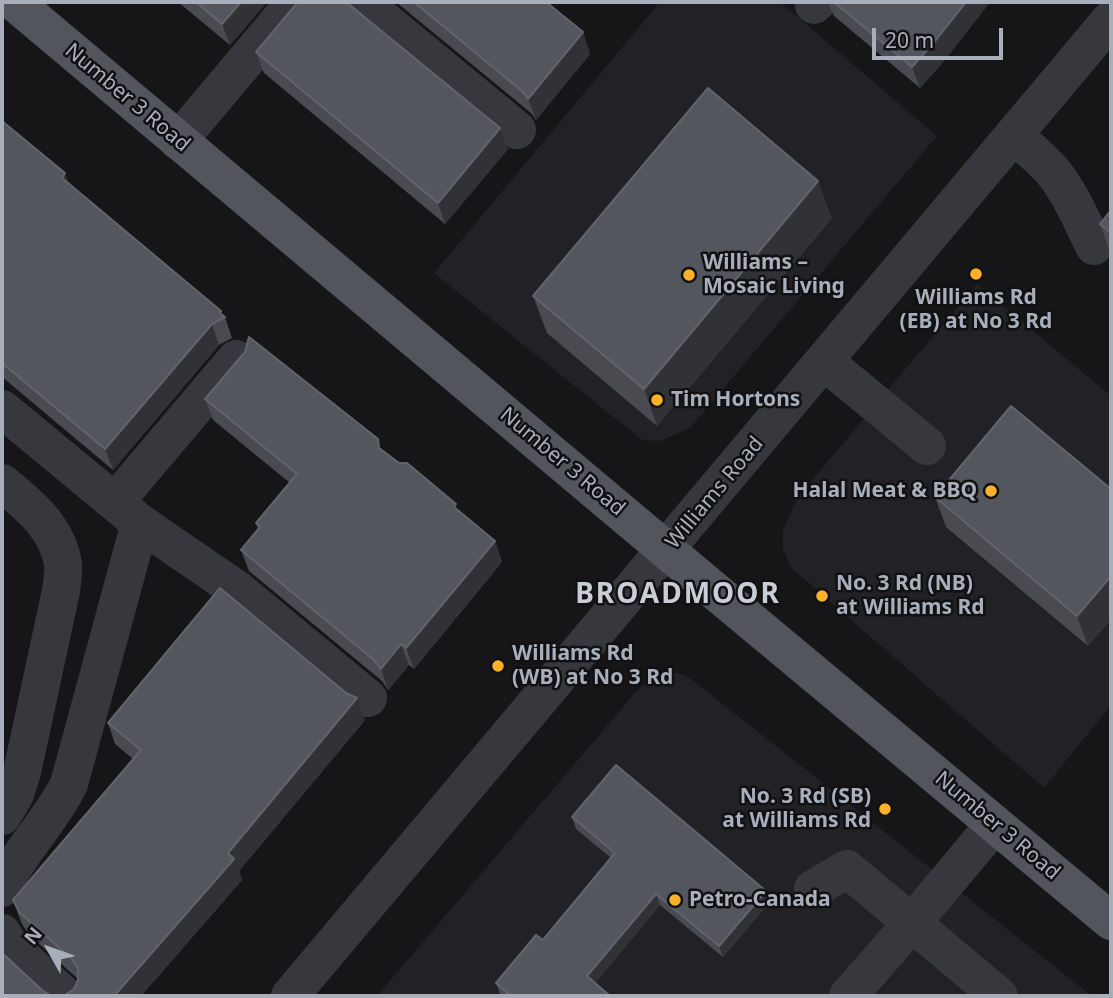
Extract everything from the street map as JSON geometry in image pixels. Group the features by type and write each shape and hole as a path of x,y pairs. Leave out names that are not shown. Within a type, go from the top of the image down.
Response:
{"main road":[{"name":"Number 3 Road","path":"14,2 666,551 1111,920"}],"street":[{"path":"178,141 295,2"},
{"path":"362,2 517,131"},
{"name":"Williams Road","path":"290,996 1111,19"},
{"path":"1014,135 1058,178 1094,246"},
{"path":"2,888 9,873 60,804 69,783 127,512 236,359"},
{"path":"825,362 927,446"},
{"path":"2,409 127,512 239,591 368,698"},
{"path":"2,482 42,518 55,539 63,565 61,591 22,772 15,794 2,816"},
{"path":"848,996 995,824"},
{"path":"813,889 847,869 999,996"},
{"path":"2,933 11,948 65,996"}],"shaded area":[{"path":"660,2 780,2 937,136 690,428 660,441 642,440 434,273"},
{"path":"977,284 1111,396 1111,705 1044,788 803,578 790,566 783,549 783,530 798,497"},
{"path":"676,673 695,682 1092,996 377,996 634,694 657,676"}],"building":[{"path":"196,2 241,2 222,24"},
{"path":"298,2 346,2 500,128 438,203 256,52"},
{"path":"414,2 546,2 583,32 528,99"},
{"path":"834,2 966,2 912,67"},
{"name":"Williams – Mosaic Living","path":"708,88 818,181 644,389 533,296"},
{"path":"2,121 65,173 62,178 225,317 212,324 105,449 2,363"},
{"path":"1111,210 1111,233 1100,224"},
{"path":"249,337 378,439 379,448 399,463 407,463 495,541 406,648 401,644 381,669 374,660 241,550 260,527 256,523 297,474 205,399 245,352"},
{"path":"1011,406 1111,489 1111,576 1077,616 935,497"},
{"path":"220,588 346,693 357,698 228,853 234,859 114,996 63,996 74,989 78,980 78,968 72,959 20,913 13,900 141,750 108,723"},
{"path":"616,765 766,891 719,946 656,894 587,976 610,996 511,996 496,983 536,935 543,940 615,853 572,817"},
{"path":"2,953 43,991 52,996 2,996"}],"place":[{"name":"Williams Rd (EB) at No 3 Rd","path":"976,274"},
{"name":"Williams – Mosaic Living","path":"689,275"},
{"name":"Tim Hortons","path":"657,400"},
{"name":"Halal Meat & BBQ","path":"991,491"},
{"name":"No. 3 Rd (NB) at Williams Rd","path":"822,596"},
{"name":"Williams Rd (WB) at No 3 Rd","path":"498,666"},
{"name":"No. 3 Rd (SB) at Williams Rd","path":"885,809"},
{"name":"Petro-Canada","path":"675,900"}],"district":[{"name":"BROADMOOR","path":"678,595"}]}
